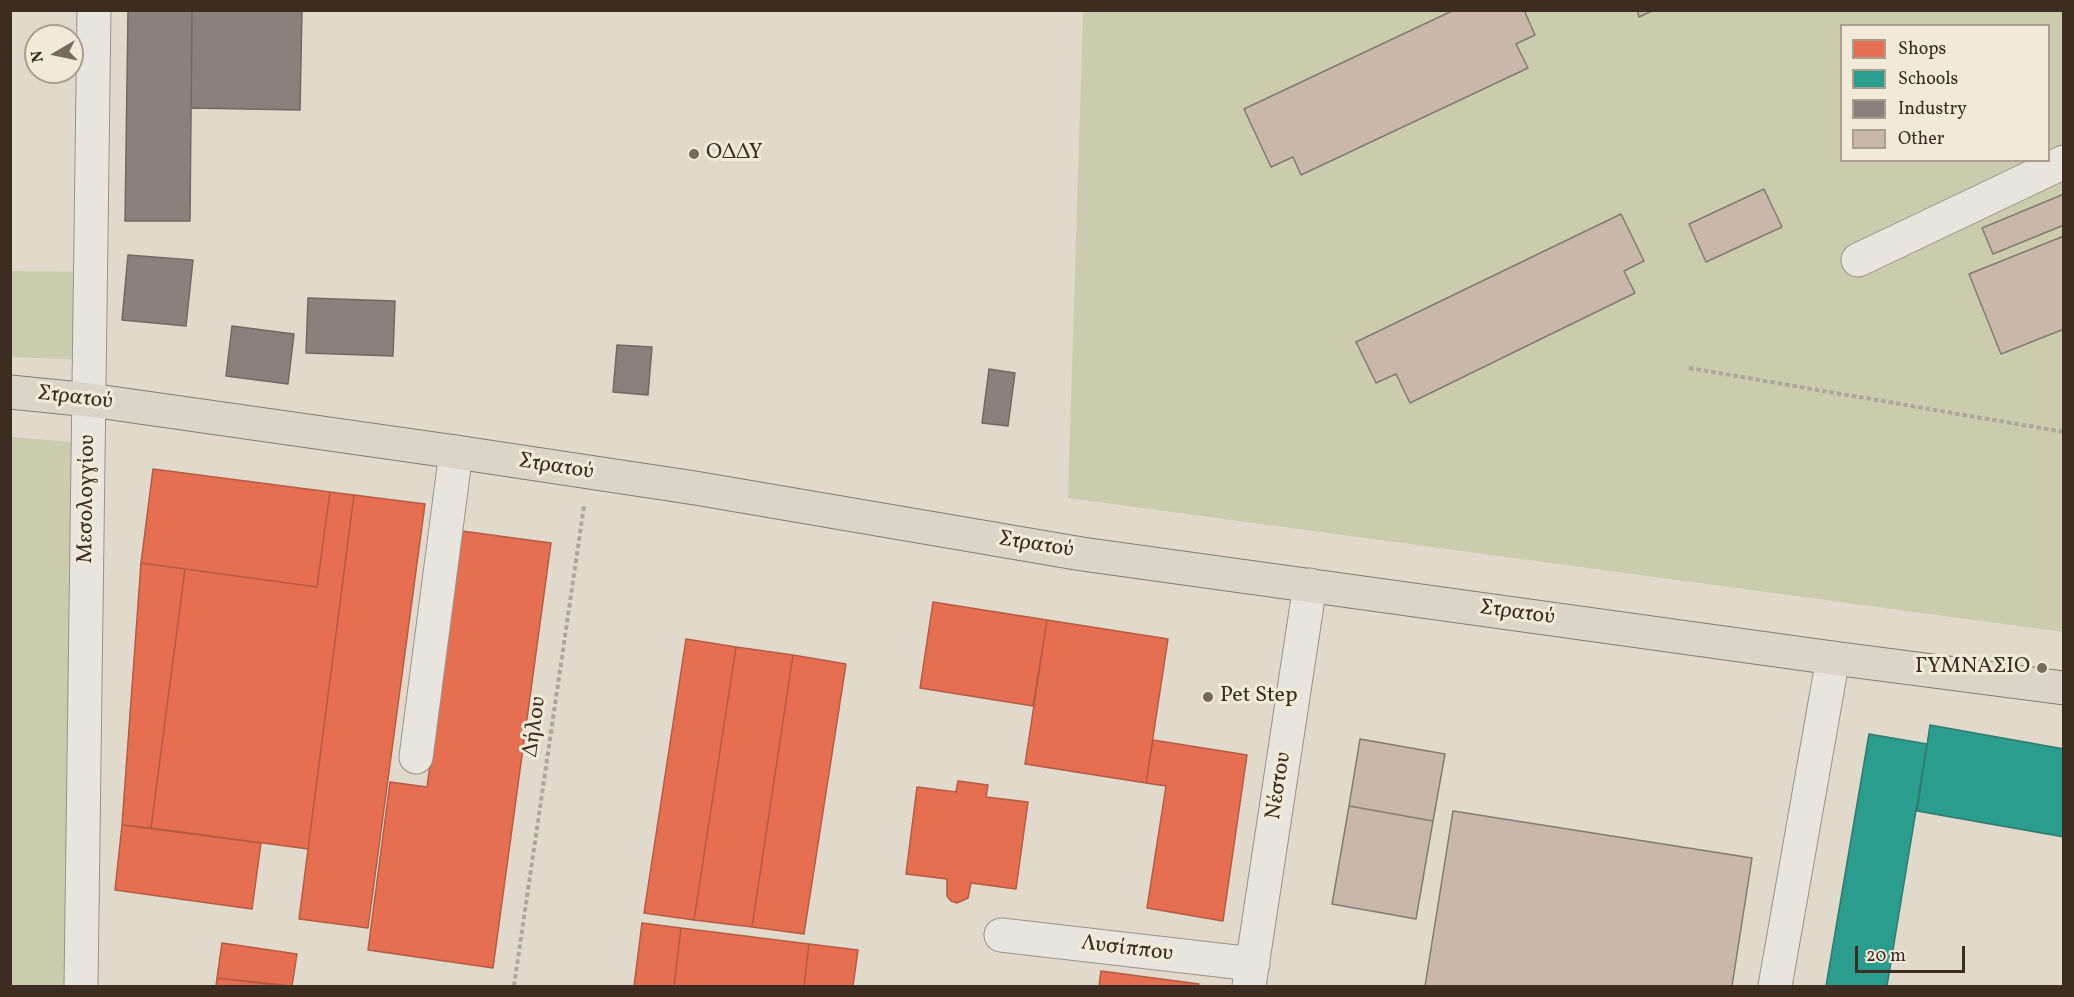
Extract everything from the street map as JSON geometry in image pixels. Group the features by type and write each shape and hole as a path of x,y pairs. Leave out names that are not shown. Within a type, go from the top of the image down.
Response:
{"main road":[{"name":"Στρατού","path":"10,392 90,400 695,488 1082,554 2064,688"}],"street":[{"name":"Μεσολογγίου","path":"81,987 94,10"},
{"path":"1858,260 2064,162"},
{"path":"416,757 456,452"},
{"name":"Νέστου","path":"1251,975 1310,585"},
{"path":"1775,987 1833,658"},
{"name":"Λυσίππου","path":"1001,935 1251,975"}],"path":[{"path":"1689,368 2064,432"},
{"name":"Δήλου","path":"514,987 589,473"}],"green space":[{"path":"1083,11 2063,11 2063,632 1068,498"},
{"path":"11,271 99,272 82,360 11,357"},
{"path":"10,437 74,442 67,986 11,986"}],"building: Shops":[{"path":"153,469 330,492 317,587 141,563"},
{"path":"330,492 354,495 308,849 151,828 185,569 317,587"},
{"path":"354,495 425,504 368,928 299,919"},
{"path":"462,531 551,543 493,968 368,950 390,782 427,787"},
{"path":"141,563 185,569 151,828 122,825"},
{"path":"933,602 1047,620 1033,706 920,688"},
{"path":"1047,620 1168,639 1146,783 1025,764"},
{"path":"686,639 736,647 694,920 644,913"},
{"path":"736,647 793,655 752,927 694,920"},
{"path":"793,655 846,664 804,934 752,927"},
{"path":"1153,740 1247,755 1223,921 1147,908 1166,786 1146,783"},
{"path":"958,781 988,785 986,797 1028,802 1016,889 971,883 968,898 957,903 951,901 947,896 947,879 906,874 917,787 956,792"},
{"path":"122,825 261,843 252,909 115,890"},
{"path":"642,923 681,928 674,986 634,986"},
{"path":"681,928 809,944 804,986 674,986"},
{"path":"222,943 297,954 292,986 217,978"},
{"path":"809,944 858,950 853,986 804,986"},
{"path":"1101,971 1199,984 1198,986 1099,986"},
{"path":"217,978 283,986 216,986"}],"building: Schools":[{"path":"1930,725 2064,749 2064,837 1917,811"},
{"path":"1869,734 1927,744 1887,986 1826,986"}],"building: Industry":[{"path":"128,10 192,10 190,221 125,221"},
{"path":"192,10 302,10 300,110 191,108"},
{"path":"128,255 193,260 186,326 122,320"},
{"path":"308,298 395,301 393,356 306,353"},
{"path":"232,326 294,334 288,384 226,376"},
{"path":"617,345 652,347 648,395 613,392"},
{"path":"989,369 1015,373 1008,426 982,423"}],"building: Other":[{"path":"1454,10 1524,10 1535,35 1516,44 1528,68 1301,175 1293,157 1271,167 1244,109"},
{"path":"1637,10 1654,10 1639,17"},
{"path":"1764,189 1782,227 1706,262 1689,224"},
{"path":"2064,194 2064,225 1993,254 1982,228"},
{"path":"1621,214 1644,261 1624,271 1635,293 1410,403 1396,374 1376,383 1356,342"},
{"path":"2064,236 2064,329 2001,354 1969,274"},
{"path":"1360,739 1445,754 1433,821 1349,806"},
{"path":"1349,806 1433,821 1416,919 1332,904"},
{"path":"1453,811 1752,858 1732,986 1425,986"}],"place":[{"name":"ΟΔΔΥ","path":"694,154"},
{"name":"ΓΥΜΝΑΣΙΟ","path":"2042,668"},
{"name":"Pet Step","path":"1208,697"}]}
